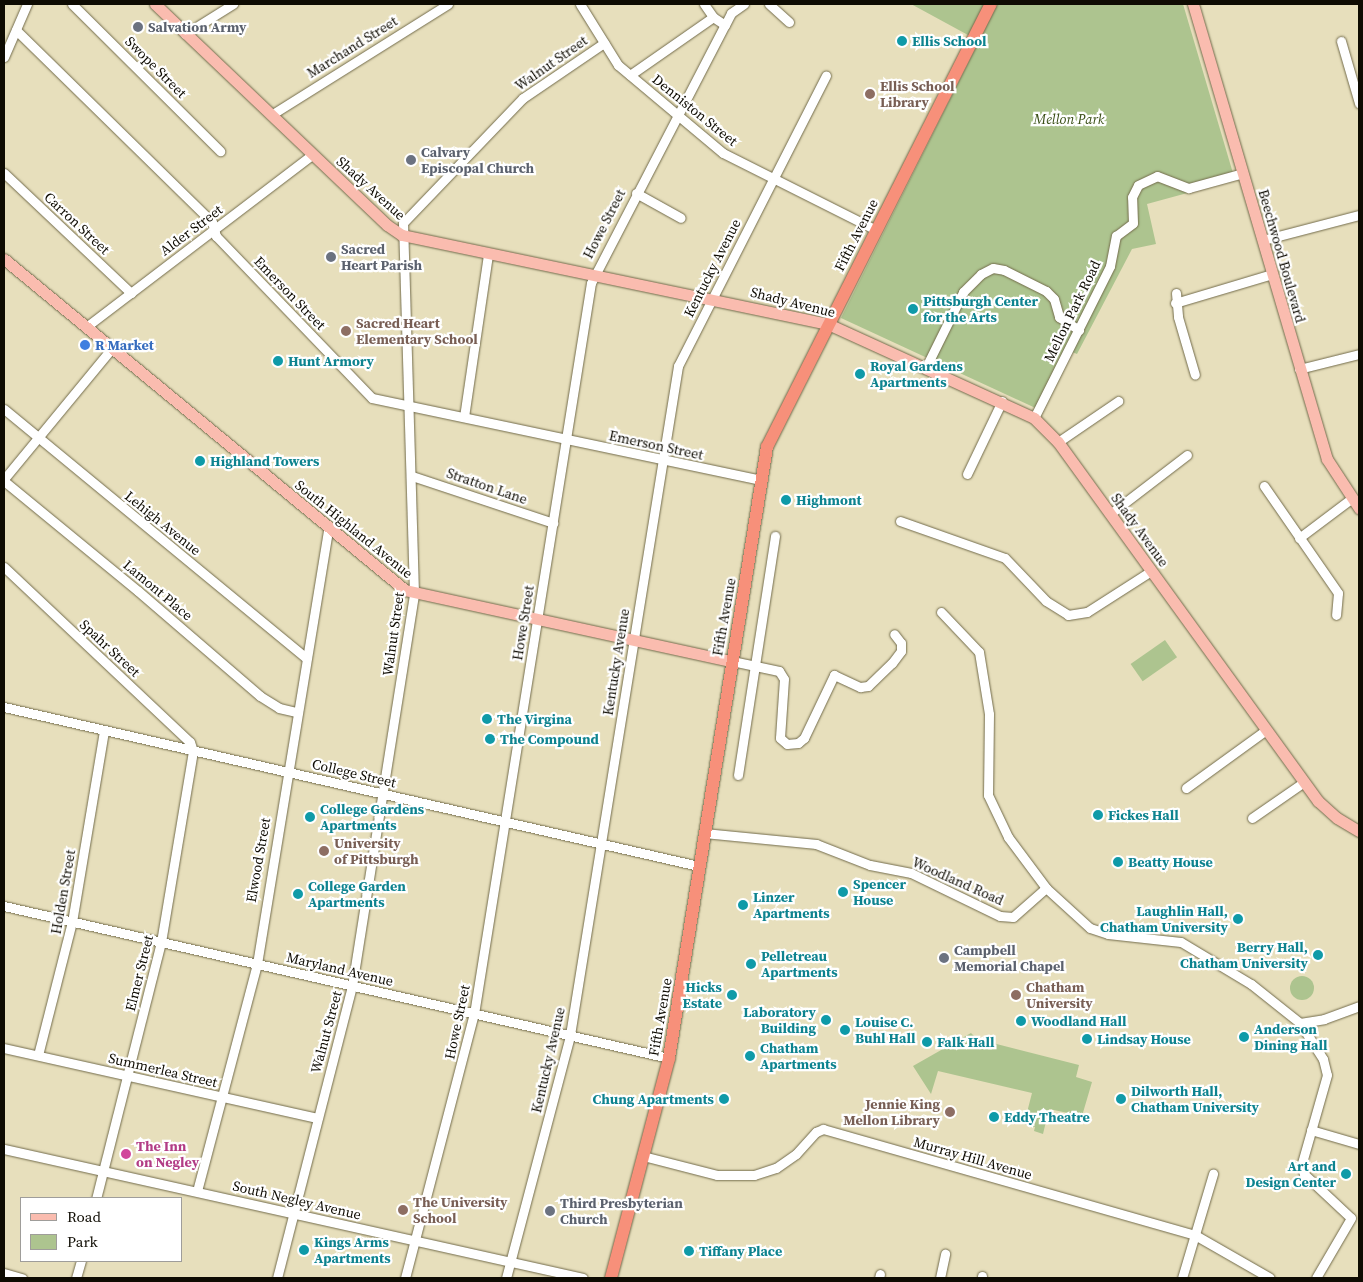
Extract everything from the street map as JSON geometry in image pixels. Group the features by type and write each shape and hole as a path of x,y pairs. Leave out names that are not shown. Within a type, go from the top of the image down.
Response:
{"highway":[{"name":"Fifth Avenue","path":"611,1278 669,1058 766,447 990,4"}],"main road":[{"name":"Shady Avenue","path":"155,4 387,225 402,234 488,254 712,298 828,324 926,367 1034,418 1058,442 1304,782 1337,818 1359,831"},
{"name":"Beechwood Boulevard","path":"1193,4 1327,459 1350,499 1359,508"},
{"name":"South Highland Avenue","path":"4,259 328,529 405,590 732,661"}],"street":[{"path":"4,57 27,4"},
{"name":"Swope Street","path":"72,4 220,151"},
{"path":"185,34 233,4"},
{"name":"Marchand Street","path":"271,115 448,4"},
{"name":"Denniston Street","path":"580,4 618,65 723,153 876,230"},
{"path":"704,4 713,17 725,25"},
{"name":"Howe Street","path":"405,1278 474,1014 594,274 731,13 744,4"},
{"path":"770,4 789,22"},
{"path":"630,75 713,17"},
{"name":"Emerson Street","path":"16,30 212,222 216,236 372,398 662,461 762,480"},
{"path":"1341,42 1359,103"},
{"name":"Walnut Street","path":"277,1278 352,986 414,593 403,223 522,98 604,43"},
{"name":"Kentucky Avenue","path":"506,1278 570,1035 678,366 826,76"},
{"name":"Alder Street","path":"86,327 312,154"},
{"name":"Carron Street","path":"4,173 130,293"},
{"name":"Mellon Park Road","path":"1034,418 1110,266 1116,236 1133,222 1132,197 1138,185 1157,176 1189,188 1243,173"},
{"path":"636,193 681,218"},
{"path":"1263,240 1359,215"},
{"path":"464,417 488,254"},
{"path":"926,367 960,296 981,274 993,268 1004,270 1046,291 1054,298 1059,317 1079,330"},
{"path":"1175,302 1272,274"},
{"path":"1176,293 1175,302 1195,375"},
{"path":"4,480 37,437 111,349"},
{"path":"1299,369 1359,354"},
{"path":"1058,442 1118,401"},
{"path":"967,474 1002,402"},
{"name":"Lehigh Avenue","path":"4,410 305,657"},
{"path":"1110,514 1187,456"},
{"name":"Stratton Lane","path":"412,476 553,523"},
{"name":"Lamont Place","path":"4,480 138,591 260,696 279,708 297,712"},
{"path":"1264,486 1338,593 1336,615"},
{"path":"1299,538 1350,499"},
{"path":"900,520 1005,558 1046,601 1068,615 1087,612 1151,571"},
{"name":"Elwood Street","path":"197,1191 257,964 305,657 328,529"},
{"path":"738,775 775,536"},
{"name":"Spahr Street","path":"4,567 190,742 193,750"},
{"path":"942,612 979,652 989,714 988,795 1008,837 1046,888 1090,928 1108,934 1181,942 1251,984 1300,1023 1322,1059 1327,1075 1301,1166 1304,1174 1351,1218 1316,1278"},
{"path":"732,661 780,671 784,679 780,738 787,744 798,743 804,738 834,675 860,687 868,686 902,651 901,643 894,634"},
{"name":"College Street","path":"4,707 699,866"},
{"path":"1186,788 1266,730"},
{"name":"Holden Street","path":"38,1055 72,922 104,731"},
{"name":"Elmer Street","path":"96,1197 161,942 193,750"},
{"path":"1252,818 1304,782"},
{"name":"Woodland Road","path":"704,833 816,844 870,865 911,873 1000,916 1013,917 1046,888"},
{"name":"Maryland Avenue","path":"4,906 669,1058"},
{"path":"1300,1023 1324,1019 1359,1006"},
{"name":"Summerlea Street","path":"4,1048 317,1118"},
{"name":"Murray Hill Avenue","path":"643,1156 717,1175 754,1175 776,1168 796,1154 816,1132 823,1129 1194,1235 1270,1278"},
{"path":"1311,1130 1359,1144"},
{"name":"South Negley Avenue","path":"4,1149 583,1278"},
{"path":"1182,1278 1213,1174"},
{"path":"940,1278 946,1254"},
{"path":"76,1278 81,1262"},
{"path":"4,1274 22,1278"}],"green space":[{"name":"Mellon Park","path":"911,4 1183,4 1235,180 1147,204 1156,244 1132,249 1077,354 1072,352 1042,411 841,318 979,41"},
{"path":"1165,640 1177,657 1143,681 1131,664"},
{"path":"1302,976 1307,977 1313,983 1313,993 1307,999 1302,1000 1297,999 1291,993 1290,988 1291,983 1297,977"},
{"path":"971,1033 977,1039 1079,1065 1076,1077 1092,1082 1082,1116 1049,1109 1043,1134 1034,1131 1035,1127 1024,1124 1032,1093 938,1071 931,1094 913,1066"}],"place":[{"name":"Salvation Army","path":"138,27"},
{"name":"Ellis School","path":"902,41"},
{"name":"Ellis School Library","path":"870,94"},
{"name":"Calvary Episcopal Church","path":"411,160"},
{"name":"Sacred Heart Parish","path":"331,257"},
{"name":"Pittsburgh Center for the Arts","path":"913,309"},
{"name":"Sacred Heart Elementary School","path":"346,331"},
{"name":"R Market","path":"85,345"},
{"name":"Hunt Armory","path":"278,361"},
{"name":"Royal Gardens Apartments","path":"860,374"},
{"name":"Highland Towers","path":"200,461"},
{"name":"Highmont","path":"786,500"},
{"name":"The Virgina","path":"487,719"},
{"name":"The Compound","path":"490,739"},
{"name":"Fickes Hall","path":"1098,815"},
{"name":"College Gardens Apartments","path":"310,817"},
{"name":"University of Pittsburgh","path":"324,851"},
{"name":"Beatty House","path":"1118,862"},
{"name":"Spencer House","path":"843,892"},
{"name":"College Garden Apartments","path":"298,894"},
{"name":"Linzer Apartments","path":"743,905"},
{"name":"Laughlin Hall, Chatham University","path":"1238,919"},
{"name":"Berry Hall, Chatham University","path":"1318,955"},
{"name":"Campbell Memorial Chapel","path":"944,958"},
{"name":"Pelletreau Apartments","path":"751,964"},
{"name":"Hicks Estate","path":"732,995"},
{"name":"Chatham University","path":"1016,995"},
{"name":"Laboratory Building","path":"826,1020"},
{"name":"Woodland Hall","path":"1021,1021"},
{"name":"Louise C. Buhl Hall","path":"845,1030"},
{"name":"Anderson Dining Hall","path":"1244,1037"},
{"name":"Lindsay House","path":"1087,1039"},
{"name":"Falk Hall","path":"927,1042"},
{"name":"Chatham Apartments","path":"750,1056"},
{"name":"Chung Apartments","path":"724,1099"},
{"name":"Dilworth Hall, Chatham University","path":"1121,1099"},
{"name":"Jennie King Mellon Library","path":"950,1112"},
{"name":"Eddy Theatre","path":"994,1117"},
{"name":"The Inn on Negley","path":"126,1154"},
{"name":"Art and Design Center","path":"1346,1174"},
{"name":"The University School","path":"403,1210"},
{"name":"Third Presbyterian Church","path":"550,1211"},
{"name":"Kings Arms Apartments","path":"304,1250"},
{"name":"Tiffany Place","path":"689,1251"}]}
